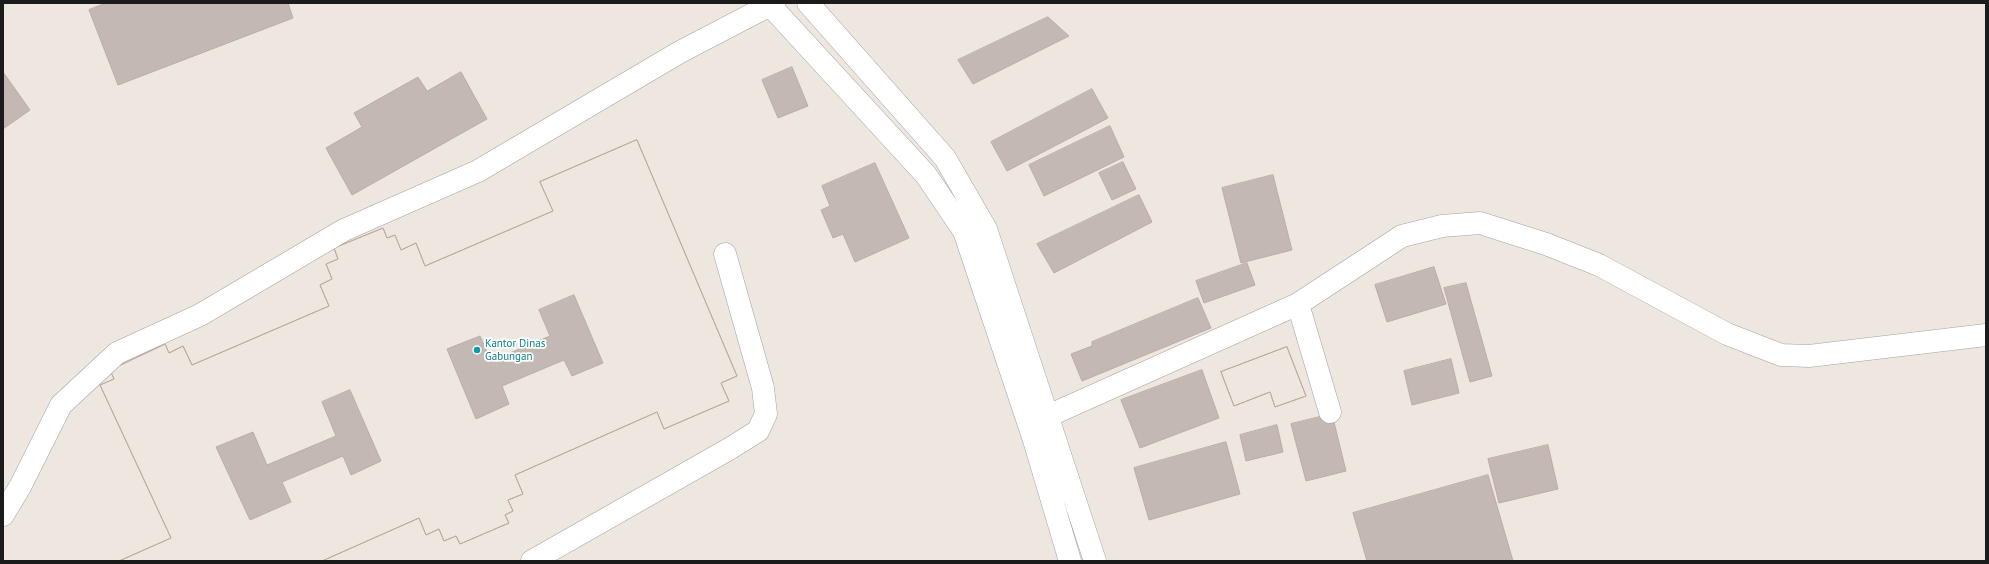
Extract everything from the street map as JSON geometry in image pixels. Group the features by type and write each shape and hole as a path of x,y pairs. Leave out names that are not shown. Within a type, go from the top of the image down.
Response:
{"street":[{"path":"808,3 945,158 986,229 1095,561"},
{"path":"3,515 21,485 61,405 117,353 200,315 344,230 478,171 680,52 771,4 926,175 964,231 1034,440 1070,561"},
{"path":"1048,416 1298,304 1402,236 1442,226 1480,223 1546,244 1599,265 1727,334 1781,355 1809,356 1986,334"},
{"path":"532,561 730,450 758,431 766,414 763,388 725,254"},
{"path":"1298,304 1330,412"}],"building":[{"path":"106,3 288,3 293,18 118,85 89,10"},
{"path":"1048,17 1069,36 973,84 958,60"},
{"path":"792,67 808,106 778,118 762,80"},
{"path":"3,72 30,110 3,129"},
{"path":"461,72 487,119 352,195 326,148 362,127 354,113 418,77 427,91"},
{"path":"1092,89 1108,118 1007,171 991,142"},
{"path":"1110,126 1124,157 1044,196 1029,165"},
{"name":"Kantor Dinas Gabungan","path":"637,140 737,376 721,383 729,401 664,429 657,412 515,475 523,494 508,500 513,511 505,515 509,523 460,544 456,536 444,541 439,529 426,535 419,518 322,561 119,561 171,538 100,385 114,379 110,370 165,344 169,353 183,346 192,365 329,306 320,285 332,279 326,264 338,259 334,248 383,228 387,238 395,235 401,250 416,243 425,266 553,211 540,182","holes":["574,295 603,363 572,376 564,360 502,386 509,404 476,419 447,349 480,336 491,361 550,336 539,310","350,390 381,461 351,475 343,456 282,482 291,502 250,520 216,447 253,432 267,465 336,436 322,402"]},
{"name":"Kantor Dinas Gabungan","path":"637,140 737,376 721,383 729,401 664,429 657,412 515,475 523,494 508,500 513,511 505,515 509,523 460,544 456,536 444,541 439,529 426,535 419,518 322,561 119,561 171,538 100,385 114,379 110,370 165,344 169,353 183,346 192,365 329,306 320,285 332,279 326,264 338,259 334,248 383,228 387,238 395,235 401,250 416,243 425,266 553,211 540,182"},
{"path":"1123,162 1136,189 1112,200 1099,173"},
{"path":"875,163 909,238 855,262 843,234 833,238 821,210 830,206 822,186"},
{"path":"1273,175 1292,250 1241,263 1222,188"},
{"path":"1139,195 1152,222 1054,273 1037,244"},
{"path":"1247,263 1255,285 1204,303 1196,281"},
{"path":"1434,267 1446,304 1387,322 1375,285"},
{"path":"1466,283 1492,376 1470,382 1444,288"},
{"path":"1198,298 1211,328 1082,381 1071,354 1092,346 1092,342"},
{"path":"1287,347 1306,396 1275,407 1270,392 1234,406 1221,372"},
{"path":"1287,347 1306,396 1275,407 1270,392 1234,406 1221,372"},
{"path":"1451,359 1459,393 1412,405 1404,371"},
{"path":"1202,370 1219,418 1140,448 1121,400"},
{"path":"1332,414 1346,471 1306,481 1291,424"},
{"path":"1277,425 1283,452 1246,461 1240,435"},
{"path":"1226,442 1240,494 1149,520 1134,468"},
{"path":"1548,445 1558,489 1499,503 1488,459"},
{"path":"1488,475 1513,561 1367,561 1353,513"}],"place":[{"name":"Kantor Dinas Gabungan","path":"477,350"}]}
